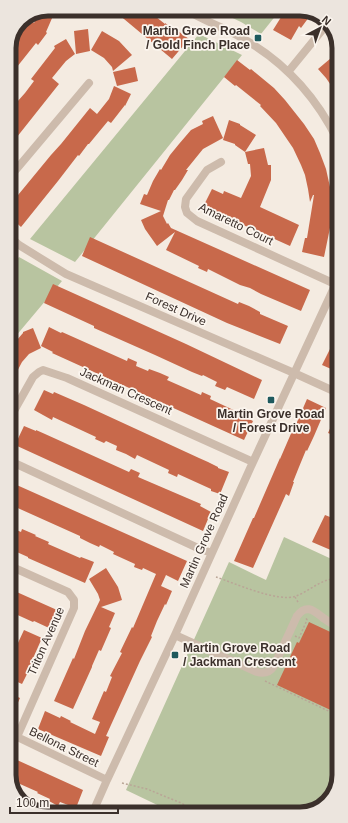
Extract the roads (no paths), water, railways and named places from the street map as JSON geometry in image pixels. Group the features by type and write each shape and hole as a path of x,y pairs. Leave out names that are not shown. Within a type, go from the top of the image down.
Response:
{"street":[{"path":"199,16 242,37 267,54 298,80 314,100 332,129"},
{"path":"288,72 325,27"},
{"path":"16,170 89,83"},
{"name":"Amaretto Court","path":"221,162 207,170 186,199 185,207 187,213 197,221 332,279"},
{"name":"Forest Drive","path":"16,242 66,274 332,390"},
{"name":"Martin Grove Road","path":"95,807 332,292"},
{"name":"Jackman Crescent","path":"16,407 33,377 43,370 67,378 253,462"},
{"path":"16,464 200,549 212,553"},
{"name":"Triton Avenue","path":"16,569 68,592 74,600 74,608 16,732"},
{"path":"175,635 257,672 265,673 272,669 300,612 307,609 312,609 332,623"},
{"name":"Bellona Street","path":"16,737 107,780"}],"place":[{"name":"Martin Grove Road / Gold Finch Place","path":"258,38"},
{"name":"Martin Grove Road / Forest Drive","path":"271,400"},
{"name":"Martin Grove Road / Jackman Crescent","path":"175,655"}]}
